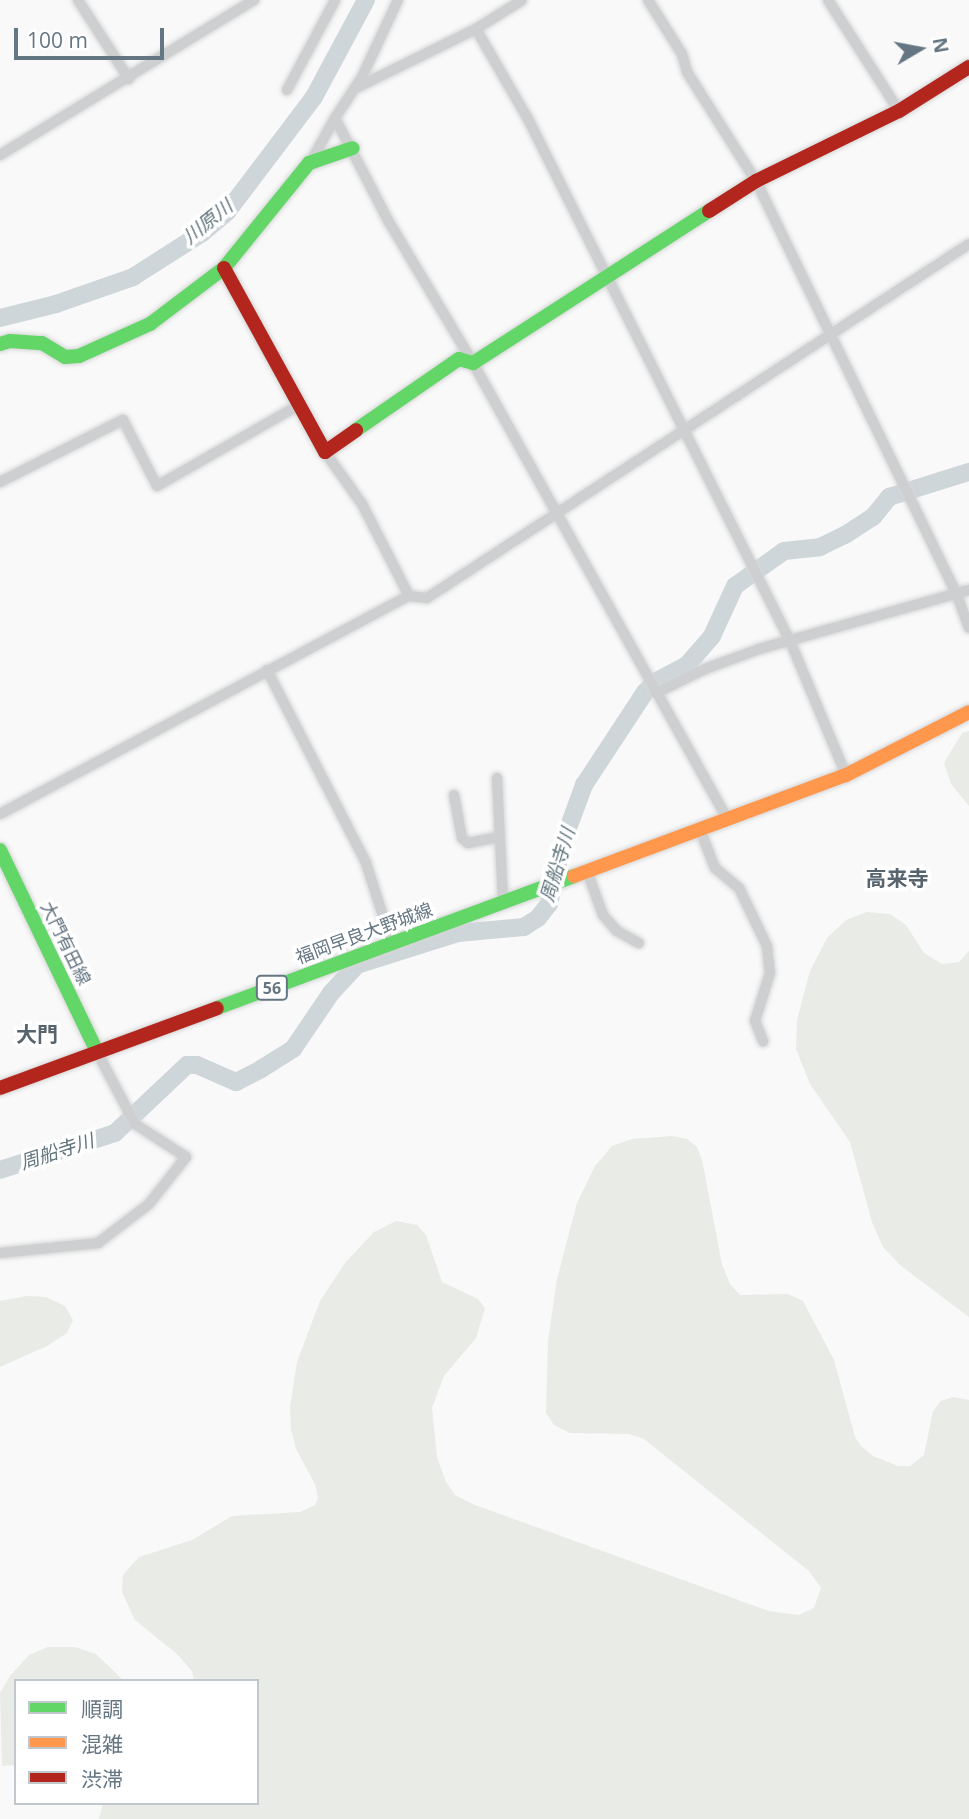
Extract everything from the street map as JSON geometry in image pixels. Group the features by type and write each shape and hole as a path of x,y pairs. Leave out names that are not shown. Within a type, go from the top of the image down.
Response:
{"street":[{"path":"78,0 130,79"},
{"path":"0,155 130,79 254,0"},
{"path":"287,90 335,0"},
{"path":"0,344 10,341 42,343 65,357 79,356 150,324 224,268 309,163 375,52 398,0"},
{"path":"354,89 476,29 522,0"},
{"path":"648,0 682,54 687,72 756,181 957,595 969,628"},
{"path":"828,0 899,111"},
{"path":"476,29 528,119 790,641 846,775"},
{"path":"325,453 459,359 473,363 756,181 899,111 969,67"},
{"path":"335,118 353,148 389,222 473,363 728,820"},
{"path":"309,163 353,148"},
{"path":"0,814 409,596 427,598 558,515 969,243"},
{"path":"224,268 325,453 362,504 409,596"},
{"path":"0,482 123,420 157,486 299,405"},
{"path":"656,693 705,669 790,641 969,590"},
{"path":"267,670 366,863 393,944"},
{"name":"56","path":"587,871 846,775 969,712"},
{"path":"497,778 503,902"},
{"path":"454,795 463,838 468,843 498,837"},
{"path":"700,830 715,868 739,888 768,946 771,973 755,1021 762,1041"},
{"name":"大門有田線","path":"0,850 97,1052"},
{"path":"587,871 603,915 617,931 639,943"},
{"name":"福岡早良大野城線","path":"0,1088 587,871"},
{"path":"0,1253 98,1243 149,1204 186,1157 135,1124 97,1052"}],"shaded area":[{"path":"969,731 969,806 951,784 944,763 962,733"},
{"path":"867,912 890,914 906,925 924,953 942,964 959,962 969,951 969,1317 900,1265 883,1247 872,1222 850,1142 810,1084 796,1049 797,1020 810,971 827,938 846,920"},
{"path":"672,1136 687,1139 697,1147 702,1160 722,1264 730,1284 740,1295 788,1294 803,1301 834,1360 855,1437 873,1456 898,1466 910,1466 924,1455 933,1411 941,1401 953,1397 969,1400 969,1819 99,1819 102,1805 259,1805 259,1679 194,1679 192,1671 177,1654 135,1620 122,1592 123,1575 139,1557 192,1540 232,1516 300,1512 315,1505 318,1498 315,1484 296,1449 291,1430 290,1407 297,1362 320,1301 345,1263 374,1232 396,1221 417,1225 426,1235 442,1282 478,1299 485,1308 476,1338 444,1376 432,1408 437,1457 446,1482 455,1495 475,1505 769,1611 799,1615 814,1608 821,1588 809,1571 644,1439 629,1434 570,1433 554,1425 546,1413 548,1341 557,1279 577,1203 595,1166 612,1146 632,1139"},
{"path":"27,1296 46,1297 65,1306 73,1320 67,1333 47,1346 0,1367 0,1301"},
{"path":"48,1647 75,1647 96,1654 122,1679 14,1679 14,1765 2,1766 0,1693 10,1676 29,1655"}],"waterway":[{"name":"川原川","path":"0,318 56,304 133,277 202,233 227,212 314,97 366,0"},
{"name":"周船寺川","path":"0,1170 115,1133 187,1065 197,1065 236,1082 261,1069 293,1049 331,993 357,965 458,933 524,927 538,918 549,904 563,842 584,785 645,692 655,682 687,665 712,636 735,586 784,551 820,547 845,535 873,517 889,497 969,472"}],"traffic: fast":[{"path":"0,344 10,341 42,343 65,357 79,356 150,324 224,268 309,163 353,148"},
{"path":"356,430 459,359 473,363 709,211"},
{"path":"0,850 97,1052"},
{"path":"217,1008 574,876"}],"traffic: slow":[{"path":"574,876 846,775 969,712"}],"traffic: jam":[{"path":"709,211 756,181 899,111 969,67"},
{"path":"224,268 325,452 356,430"},
{"path":"0,1088 217,1008"}],"district":[{"name":"高来寺","path":"897,878"},
{"name":"大門","path":"37,1034"}]}
